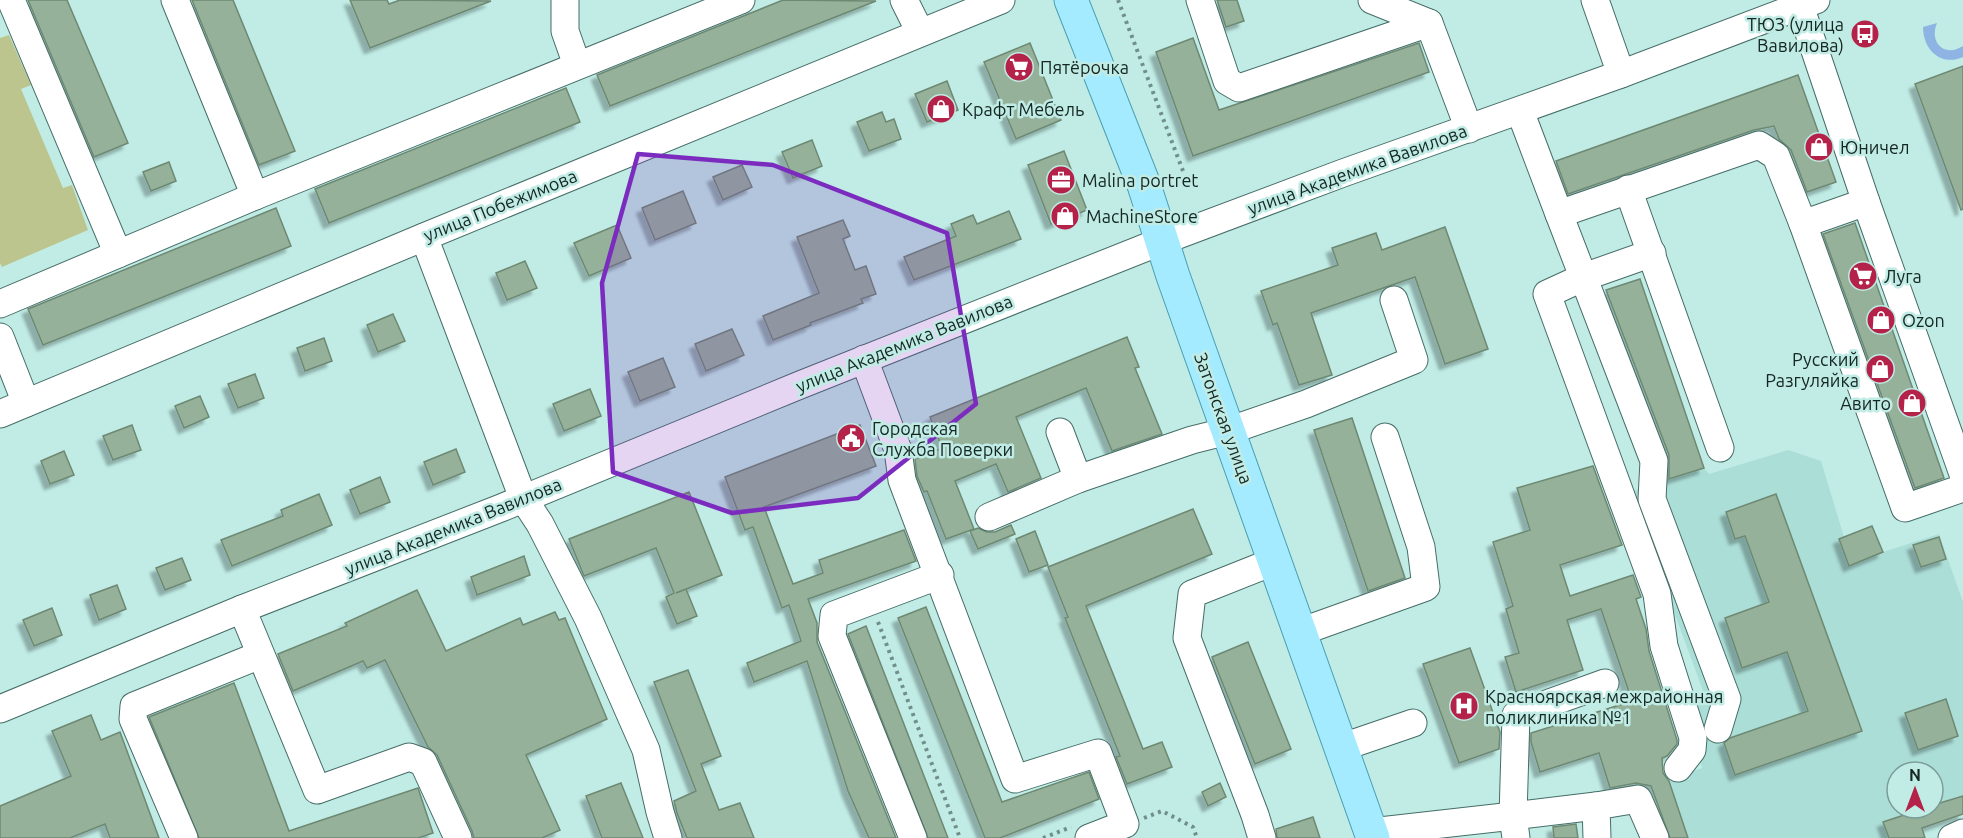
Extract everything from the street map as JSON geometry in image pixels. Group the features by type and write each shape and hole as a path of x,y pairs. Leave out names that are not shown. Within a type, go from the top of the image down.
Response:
{"main road":[{"name":"Затонская улица","path":"1071,0 1144,185 1228,431 1372,835"}],"street":[{"path":"175,0 255,196"},
{"path":"565,0 565,32 577,65"},
{"path":"0,304 255,196 741,0"},
{"path":"904,0 920,32"},
{"name":"улица Побежимова","path":"0,414 1001,0"},
{"path":"1200,0 1227,81 1239,88 1429,23"},
{"path":"1372,0 1429,23 1469,129"},
{"path":"1595,0 1621,74"},
{"path":"1808,3 1866,202 1963,474"},
{"name":"улица Академика Вавилова","path":"0,709 242,609 1162,241 1342,173 1621,74 1808,3"},
{"path":"8,6 118,254"},
{"path":"1520,111 1654,461 1652,499 1727,699 1718,729"},
{"path":"1559,214 1759,145 1776,156 1803,224 1905,508 1963,488"},
{"path":"1628,189 1720,448"},
{"path":"1803,224 1866,202"},
{"path":"424,237 523,498 540,524 588,618 646,750 668,838"},
{"path":"1652,253 1584,277 1547,294 1657,594 1664,646 1693,738 1692,750 1678,768"},
{"path":"989,517 1078,479 1306,404 1414,360 1394,300"},
{"path":"0,337 26,404"},
{"path":"864,359 898,450 902,480 940,575 1015,779 1098,753 1125,824 1089,838"},
{"path":"1060,432 1078,479"},
{"path":"1300,632 1426,587 1421,547 1385,436"},
{"path":"1262,838 1256,814 1187,638 1192,594 1275,561"},
{"path":"913,838 832,636 834,615 940,575"},
{"path":"242,609 317,790 409,757 423,762 458,838"},
{"path":"184,838 133,719 134,706 260,655"},
{"path":"1515,827 1516,715 1605,683"},
{"path":"1340,748 1413,723"},
{"path":"1372,835 1515,827 1596,806 1638,799 1655,838"},
{"path":"1596,806 1598,838"},
{"path":"1952,838 1963,832"}],"path":[{"path":"1118,0 1183,171"},
{"path":"870,602 960,838"},
{"path":"1125,824 1162,811 1194,827 1197,838"}],"highlighted area":[{"path":"638,154 773,165 947,233 976,404 858,498 732,513 613,472 602,283"}],"shaded area":[{"path":"1937,23 1935,36 1940,46 1950,50 1963,46 1963,57 1947,60 1940,58 1930,49 1923,27"},
{"path":"1788,450 1821,461 1844,537 1872,526 1883,552 1939,534 1963,602 1963,796 1945,801 1945,760 1885,760 1885,820 1887,820 1884,821 1889,838 1688,838 1669,780 1702,768 1698,753 1707,737 1696,704 1706,699 1630,492 1704,468 1709,474"}],"green space":[{"path":"9,35 31,85 21,89 63,188 72,185 88,230 2,267 0,263 0,38"}],"building":[{"path":"28,0 67,0 128,143 94,157"},
{"path":"192,0 233,0 295,151 259,165"},
{"path":"350,0 387,0 389,4 400,0 491,1 370,48"},
{"path":"783,0 876,1 610,106 597,75"},
{"path":"1217,0 1237,0 1244,21 1226,27"},
{"path":"1193,38 1219,110 1419,43 1429,72 1193,156 1156,52"},
{"path":"1030,43 1061,120 1016,139 984,62"},
{"path":"1963,66 1963,209 1961,210 1915,84"},
{"path":"1798,75 1836,182 1807,192 1791,150 1779,139 1774,126 1754,130 1568,194 1556,161"},
{"path":"947,81 958,110 927,122 915,94"},
{"path":"566,88 580,122 329,223 315,189"},
{"path":"882,112 886,122 894,119 901,139 869,151 857,122"},
{"path":"812,140 822,166 793,178 782,152"},
{"path":"1064,151 1087,210 1051,224 1028,165"},
{"path":"169,162 176,181 151,191 143,172"},
{"path":"742,165 752,187 723,200 713,177"},
{"path":"683,191 696,223 655,240 642,208"},
{"path":"276,208 291,246 43,345 28,309"},
{"path":"1009,211 1021,239 914,280 904,257 956,236 951,224 973,215 977,224"},
{"path":"843,220 850,236 843,239 855,270 866,266 876,294 861,299 863,303 773,340 763,316 819,293 797,237"},
{"path":"1855,223 1944,478 1915,488 1823,234"},
{"path":"617,225 631,258 589,276 574,243"},
{"path":"1445,227 1488,349 1445,364 1415,277 1311,313 1332,375 1299,385 1277,323 1273,325 1261,291 1338,265 1332,248 1376,233 1382,250"},
{"path":"525,261 537,288 507,300 496,273"},
{"path":"1640,279 1704,468 1669,479 1669,455 1606,290"},
{"path":"393,314 405,341 378,352 367,325"},
{"path":"732,329 744,355 706,371 695,344"},
{"path":"1127,337 1139,367 1135,368 1162,434 1112,451 1086,388 1016,417 1041,478 1008,492 996,464 955,481 974,529 946,539 927,491 924,492 917,476 915,459 942,448 930,417"},
{"path":"324,338 332,361 305,371 297,348"},
{"path":"663,358 675,387 640,401 628,372"},
{"path":"255,374 264,398 238,408 228,384"},
{"path":"590,389 601,416 564,431 553,404"},
{"path":"200,396 209,417 184,428 175,406"},
{"path":"1352,418 1405,578 1368,591 1314,430"},
{"path":"132,425 141,450 113,460 103,436"},
{"path":"860,425 876,466 764,507 793,584 823,573 819,560 904,530 916,561 808,599 817,623 817,642 896,838 869,838 848,791 807,661 754,682 747,663 801,641 789,605 782,608 753,527 745,530 725,477"},
{"path":"456,449 465,472 433,485 424,462"},
{"path":"64,451 74,475 50,484 41,461"},
{"path":"1593,466 1622,545 1560,565 1570,596 1633,575 1641,597 1636,599 1646,629 1649,651 1677,740 1677,744 1667,756 1662,758 1663,773 1669,781 1688,838 1670,838 1651,786 1636,783 1610,788 1599,753 1540,772 1531,742 1531,733 1632,701 1601,609 1567,620 1583,670 1516,692 1505,657 1519,653 1506,609 1513,606 1493,542 1530,530 1517,488"},
{"path":"380,477 390,502 360,514 350,490"},
{"path":"689,492 722,575 686,589 697,616 677,624 666,597 674,593 656,548 584,576 569,539"},
{"path":"319,494 332,525 232,566 221,540 283,516 281,510"},
{"path":"1776,494 1862,731 1735,775 1724,743 1730,738 1808,711 1787,652 1742,668 1725,618 1769,602 1745,536 1735,539 1726,512"},
{"path":"1193,509 1212,554 1086,606 1143,749 1162,742 1172,767 1127,784 1116,757 1120,756 1065,618 1068,617 1048,567"},
{"path":"1011,525 1015,534 978,549 970,531 978,528 987,532 995,532"},
{"path":"1872,526 1883,552 1849,566 1839,539"},
{"path":"1035,531 1048,565 1029,572 1016,539"},
{"path":"1939,537 1946,559 1921,567 1913,545"},
{"path":"524,556 530,575 477,595 471,577"},
{"path":"182,558 191,580 165,590 156,568"},
{"path":"117,585 126,609 99,620 90,595"},
{"path":"417,590 446,651 520,618 523,625 555,612 559,620 565,618 607,719 526,755 560,830 542,838 474,838 437,755 428,747 385,660 367,668 363,661 293,691 278,654 347,626 345,623"},
{"path":"926,607 1002,802 1089,772 1099,799 1000,838 985,838 898,618"},
{"path":"52,608 62,635 34,646 23,620"},
{"path":"866,626 948,838 928,838 848,634"},
{"path":"1248,642 1291,749 1255,764 1212,657"},
{"name":"Красноярская межрайонная поликлиника №1","path":"1470,648 1500,732 1499,749 1459,763 1423,664"},
{"path":"688,670 721,756 701,764 719,810 740,803 754,838 687,838 677,813 674,801 696,791 654,682"},
{"path":"234,683 289,831 418,788 433,833 418,838 199,838 149,717"},
{"path":"1946,699 1958,736 1918,750 1905,713"},
{"path":"91,715 101,740 120,732 159,838 110,838 105,824 70,838 0,838 0,806 71,776 52,731"},
{"path":"621,783 643,838 602,838 586,796"},
{"path":"1220,783 1226,797 1208,806 1202,792"},
{"path":"1963,796 1963,814 1922,828 1925,838 1889,838 1883,822 1889,820 1945,820 1945,801"},
{"path":"1313,817 1320,838 1277,838 1276,829"},
{"path":"1576,824 1578,838 1554,838 1553,827"}],"place":[{"name":"ТЮЗ (улица Вавилова)","path":"1865,34"},
{"name":"Пятёрочка","path":"1019,67"},
{"name":"Крафт Мебель","path":"941,109"},
{"name":"Юничел","path":"1819,147"},
{"name":"Malina portret","path":"1061,180"},
{"name":"MachineStore","path":"1065,216"},
{"name":"Луга","path":"1863,276"},
{"name":"Ozon","path":"1881,320"},
{"name":"Русский Разгуляйка","path":"1880,369"},
{"name":"Авито","path":"1912,403"},
{"name":"Городская Служба Поверки","path":"851,438"},
{"name":"Красноярская межрайонная поликлиника №1","path":"1464,706"}]}
